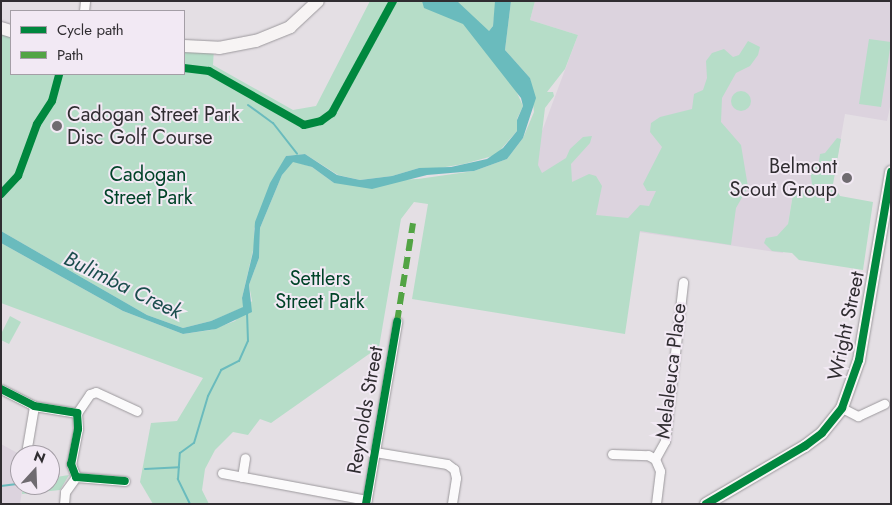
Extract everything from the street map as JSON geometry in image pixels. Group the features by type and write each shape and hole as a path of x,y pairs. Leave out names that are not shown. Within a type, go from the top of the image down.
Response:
{"street":[{"path":"185,46 219,48 256,41 290,26 318,1"},
{"name":"Wright Street","path":"706,504 805,446 822,433 842,408 859,360 891,172"},
{"name":"Melaleuca Place","path":"655,459 664,442 682,282"},
{"name":"Reynolds Street","path":"366,502 397,322"},
{"path":"1,389 34,406 76,413"},
{"path":"76,477 71,464 78,429 76,413 90,394 96,392 137,411"},
{"path":"842,408 858,416 884,404"},
{"path":"27,445 34,406"},
{"path":"376,452 447,464 454,469 456,478 452,504"},
{"path":"612,454 648,455 655,459 660,471 656,504"},
{"path":"242,476 245,458"},
{"path":"222,473 366,502"},
{"path":"76,477 125,481"},
{"path":"64,504 65,492 76,477"}],"shaded area":[{"path":"535,1 891,1 891,102 887,121 845,114 831,195 794,188 783,253 521,215 538,142 578,35 530,20"},
{"path":"1,444 10,449 10,495 21,495 20,504 1,504"}],"green space":[{"name":"Cadogan Street Park","path":"370,1 496,1 493,26 489,31 523,106 517,119 517,131 496,155 464,164 433,169 419,168 392,176 360,180 338,175 305,154 286,156 254,229 255,242 242,298 244,307 211,321 183,328 147,315 1,231 1,28 10,31 10,75 185,75 185,46 214,48 213,65 293,110 316,106"},
{"name":"Settlers Street Park","path":"511,1 535,1 530,20 578,35 565,69 547,92 553,92 554,96 545,108 538,165 542,173 566,158 570,149 583,137 592,136 590,143 571,164 572,182 589,174 596,176 602,186 596,215 628,218 640,205 649,206 656,191 647,191 643,184 662,147 650,132 651,123 660,117 692,109 694,94 703,90 707,78 706,61 712,53 724,49 733,57 739,55 748,41 760,47 758,55 750,66 736,73 722,98 721,122 741,145 748,187 736,208 731,245 640,231 625,334 412,299 428,204 414,202 401,219 379,347 271,423 260,419 248,435 233,432 215,450 205,469 202,490 209,504 153,504 140,482 151,423 177,421 203,378 1,303 1,243 123,311 183,334 211,330 235,321 252,301 249,285 259,258 260,228 282,175 293,161 312,167 334,183 418,179 474,171 507,159 523,138 534,112 530,78 505,50"},
{"path":"869,39 891,42 881,107 859,104"},
{"path":"741,91 748,94 751,101 748,108 741,111 734,108 731,101 734,94"},
{"path":"837,138 841,139 833,184 840,196 873,202 863,270 799,260 792,253 772,251 764,243 766,238 777,236 788,224 794,188 802,190 812,184 810,170 819,161 820,154 825,153"},
{"path":"10,316 21,322 9,344 1,340 1,334"},
{"path":"69,475 60,490 60,476"}],"water":[{"path":"422,1 457,1 489,31 493,26 495,1 511,1 505,50 530,78 536,98 523,138 507,159 474,171 427,175 372,189 334,183 312,167 293,162 282,175 260,228 259,258 249,285 252,312 216,329 183,334 123,311 1,243 1,231 147,315 183,328 211,321 243,307 242,298 253,252 255,222 270,183 286,156 305,154 337,175 360,180 392,176 419,168 451,167 487,159 503,148 517,131 517,120 523,106 521,98 463,24 424,8"}],"waterway":[{"path":"248,105 273,123 297,154"},
{"path":"190,504 178,479 180,453 194,443 208,396 221,370 239,361 248,341 247,314"},
{"path":"145,469 179,467"},
{"path":"1,486 10,485"}],"marked path":[{"path":"397,322 413,223"}],"cycle path":[{"path":"185,68 209,71 304,125 321,121 332,113 393,1"},
{"path":"1,194 18,176 37,124 52,101 59,75"},
{"path":"706,504 805,446 822,433 842,408 859,360 891,172"},
{"path":"366,504 397,322"},
{"path":"1,389 34,406 77,413 78,429 71,464 76,477 125,481"}],"place":[{"name":"Cadogan Street Park Disc Golf Course","path":"57,126"},
{"name":"Belmont Scout Group","path":"847,178"}],"water label":[{"name":"Bulimba Creek","path":"123,285"}]}
